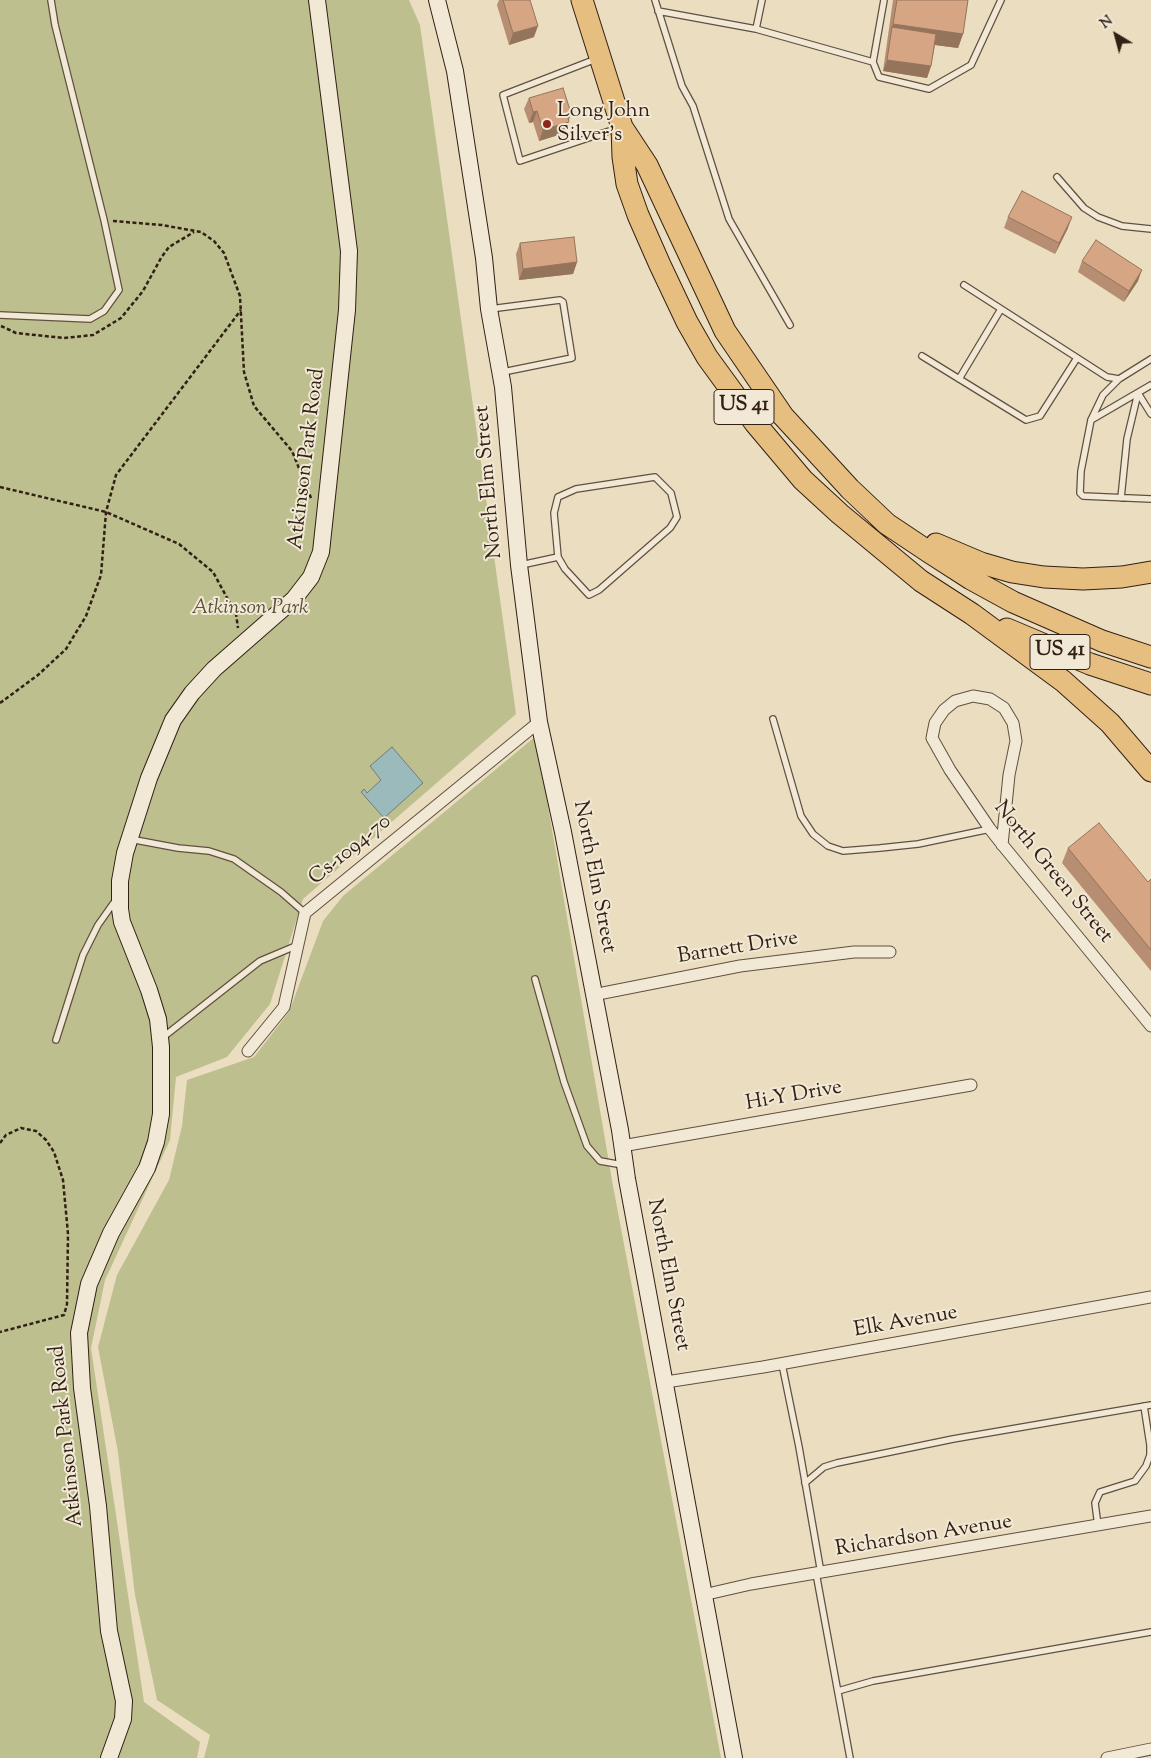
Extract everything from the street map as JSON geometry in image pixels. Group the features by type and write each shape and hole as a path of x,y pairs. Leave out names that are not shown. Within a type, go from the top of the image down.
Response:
{"highway":[{"name":"US 41","path":"582,0 622,127 647,165 683,245 726,331 757,381 783,416 818,455 887,524 970,579 1013,602 1102,641 1151,657"},
{"name":"US 41","path":"622,127 623,157 627,184 638,215 686,322 707,357 755,422 803,480 872,542 907,570 972,614 1082,661 1151,684"},
{"path":"887,524 981,563 1012,572 1083,579 1151,572"},
{"path":"972,614 1063,681 1110,723 1151,771"}],"street":[{"name":"Atkinson Park Road","path":"109,1758 123,1719 124,1702 109,1631 98,1506 82,1388 79,1333 89,1284 97,1263 147,1168 156,1142 161,1114 158,1019 150,990 122,922 119,895 125,853 157,756 173,720 192,693 240,647 284,609 304,588 317,565 323,538 328,474 347,310 349,251 317,0"},
{"name":"North Elm Street","path":"437,0 455,71 482,248 489,309 500,372 519,565 539,722 564,832 734,1758"},
{"name":"North Green Street","path":"1002,845 1009,775 1016,741 1013,723 1004,708 990,699 973,696 955,702 944,710 935,723 932,738 950,770 1002,845 1151,1026"},
{"name":"Cs-1094-70","path":"248,1051 284,1007 305,913 539,722"},
{"name":"Barnett Drive","path":"593,995 740,966 854,952 890,952"},
{"name":"Hi-Y Drive","path":"622,1146 971,1085"},
{"name":"Elk Avenue","path":"666,1382 782,1364 1151,1297"},
{"name":"Richardson Avenue","path":"703,1595 818,1573 1151,1516"},
{"path":"1107,1758 1151,1749"}],"lane":[{"path":"0,315 90,319 104,311 119,290 104,220 55,25 51,0"},
{"path":"655,0 682,86 693,106 729,219 790,325"},
{"path":"756,29 762,0"},
{"path":"884,0 873,62 880,77 929,89 971,65 1001,0"},
{"path":"658,12 756,29 873,62"},
{"path":"600,58 503,95 520,160 622,127"},
{"path":"1058,178 1084,208 1098,217 1122,226 1151,229"},
{"path":"964,285 1107,377 1119,379"},
{"path":"489,309 562,300 573,354 572,358 567,360 500,372"},
{"path":"959,379 1001,309"},
{"path":"922,356 1026,420 1040,416 1077,358"},
{"path":"1151,359 1119,379 1103,395 1091,420 1081,471 1080,493 1083,496 1151,500"},
{"path":"1091,420 1151,385"},
{"path":"1138,393 1151,414"},
{"path":"1121,498 1128,439 1138,393"},
{"path":"655,477 671,493 677,517 670,528 599,590 589,595 565,569 558,557 554,513 558,497 576,489 655,477"},
{"path":"519,565 558,557"},
{"path":"773,719 801,816 813,834 828,846 842,851 880,848 918,844 990,829"},
{"path":"130,839 178,848 209,851 234,859 281,892 305,913"},
{"path":"56,1040 83,955 98,925 119,895"},
{"path":"160,1039 260,961 298,945"},
{"path":"535,980 564,1082 587,1146 600,1161 625,1165"},
{"path":"782,1364 805,1483 818,1573 850,1758"},
{"path":"805,1483 824,1467 836,1463 953,1439 1148,1405 1150,1455 1146,1466 1134,1481 1100,1492 1095,1503 1098,1526"},
{"path":"838,1690 883,1679 1151,1632"}],"path":[{"path":"104,220 162,225 201,232 214,241 224,253 240,296 244,372 254,406 292,451 311,500"},
{"path":"0,703 38,675 66,649 86,616 101,576 106,512 116,475 241,310"},
{"path":"0,487 106,512 179,544 214,572 236,614 240,647"},
{"path":"0,1143 6,1135 21,1128 36,1131 46,1140 54,1152 63,1180 68,1234 67,1304 64,1316 0,1332"}],"green space":[{"name":"Atkinson Park","path":"0,0 409,0 420,25 516,714 303,899 270,1004 227,1057 176,1077 170,1140 105,1280 91,1348 144,1702 200,1742 197,1758 0,1758"},
{"path":"536,736 613,1186 721,1758 204,1758 210,1735 157,1700 135,1595 118,1452 98,1347 117,1275 169,1180 182,1126 187,1080 254,1057 289,1012 323,921 343,896"}],"water":[{"path":"392,747 423,783 384,818 361,792 364,789 367,793 381,780 370,766"}],"building":[{"path":"503,0 530,0 538,26 513,33"},
{"path":"897,0 968,0 963,34 893,24"},
{"path":"892,27 936,34 931,66 887,60"},
{"path":"563,88 571,113 567,114 569,122 543,130 537,111 533,112 529,98"},
{"path":"1022,191 1072,217 1059,243 1008,217"},
{"path":"574,237 577,262 523,269 520,243"},
{"path":"1096,240 1142,270 1129,291 1082,261"},
{"path":"1099,823 1148,882 1151,879 1151,950 1068,848"}],"place":[{"name":"Long John Silver's","path":"547,124"}]}
